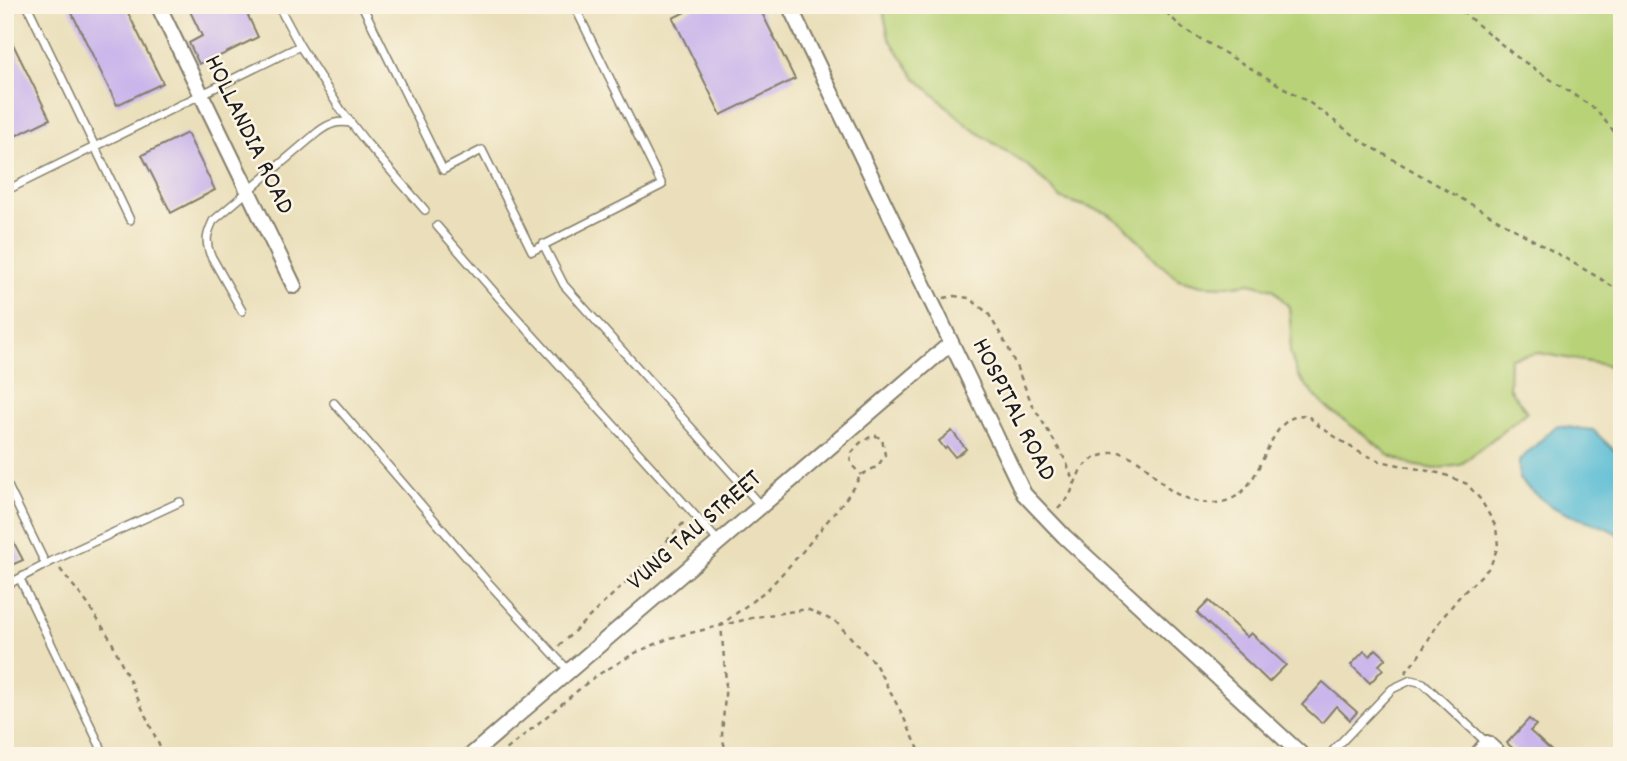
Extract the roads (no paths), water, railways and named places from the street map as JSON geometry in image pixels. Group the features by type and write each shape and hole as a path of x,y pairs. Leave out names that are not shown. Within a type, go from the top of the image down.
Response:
{"street":[{"name":"HOLLANDIA ROAD","path":"158,5 294,286"},
{"name":"HOSPITAL ROAD","path":"789,5 1024,494 1048,521 1288,750 1303,756"},
{"name":"VUNG TAU STREET","path":"470,756 951,343"},
{"path":"1476,756 1488,743 1501,756"}],"lane":[{"path":"27,5 130,220"},
{"path":"278,5 300,46 351,123 425,210"},
{"path":"362,5 443,170 482,150 531,251 662,185 574,5"},
{"path":"5,191 300,46"},
{"path":"242,311 206,244 213,221 330,123 351,123"},
{"path":"437,226 719,542"},
{"path":"544,244 564,285 761,506"},
{"path":"334,403 485,579 569,671"},
{"path":"5,480 50,563"},
{"path":"5,586 180,502"},
{"path":"20,579 105,756"},
{"path":"1328,756 1392,689 1411,680 1423,683 1488,743"}],"water":[{"path":"1556,426 1593,430 1622,458 1622,537 1556,509 1519,479 1519,461"}]}
